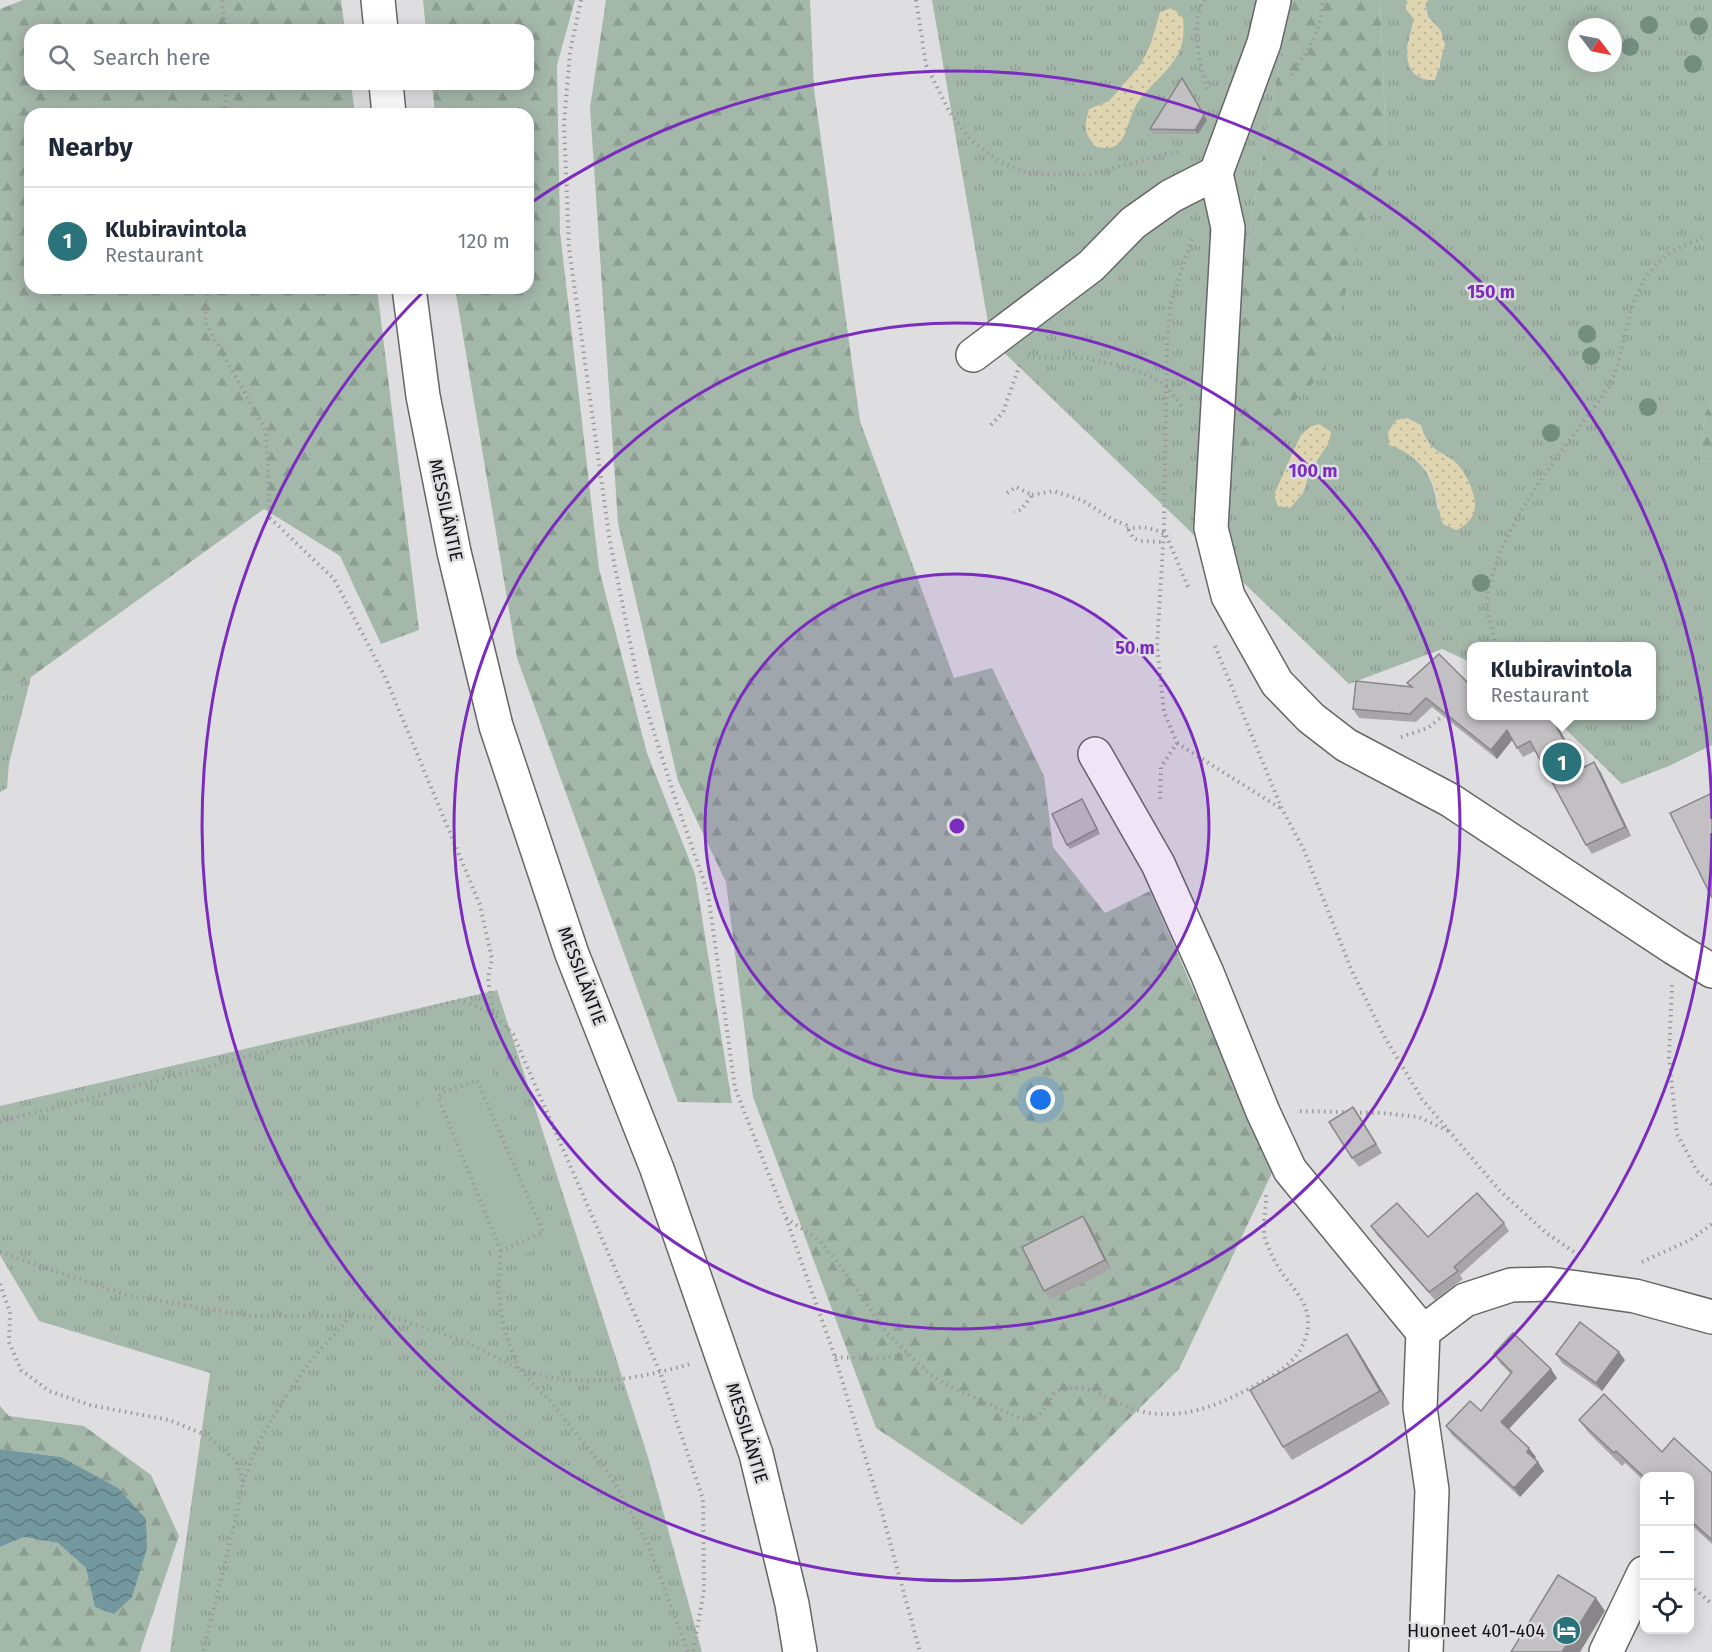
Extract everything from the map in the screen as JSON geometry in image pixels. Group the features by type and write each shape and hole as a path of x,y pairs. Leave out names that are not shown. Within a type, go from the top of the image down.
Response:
{"street":[{"path":"378,0 380,24"},
{"path":"1274,0 1264,43 1221,160 1228,228 1211,528 1228,597 1276,683 1311,718 1346,745 1450,800 1712,971"},
{"path":"387,90 388,108"},
{"path":"976,352 1091,266 1133,222 1221,160"},
{"name":"MESSILÄNTIE","path":"411,294 423,396 454,552 496,726 572,954 657,1169 756,1454 792,1604 800,1652"},
{"path":"1095,754 1158,864 1207,973 1263,1113 1290,1170 1423,1332 1420,1408 1432,1490 1426,1652"},
{"path":"1423,1332 1465,1300 1511,1285 1549,1284 1635,1296 1712,1317"},
{"path":"1606,1652 1641,1580"}],"path":[{"path":"222,0 225,24"},
{"path":"580,0 570,52 564,124 569,248 610,542 638,682 708,893 735,1088 786,1218 835,1357 881,1509 920,1652"},
{"path":"916,0 926,65 945,102 971,140 1000,162 1029,174 1088,175 1166,154 1221,160"},
{"path":"1205,0 1199,7 1197,41 1210,96"},
{"path":"1287,80 1312,43 1321,23 1323,0"},
{"path":"225,108 226,90"},
{"path":"1195,229 1170,305 1166,386 1164,532 1157,646 1164,712 1177,743 1282,809"},
{"path":"1495,642 1487,603 1497,562 1508,534 1541,482 1609,387 1617,370 1632,304 1639,287 1649,272 1666,256 1703,237"},
{"path":"207,294 205,322 266,431 270,518 334,579 386,679 480,905 492,959 488,978 493,1014"},
{"path":"976,352 1022,357 1099,359 1153,377 1166,386 1200,434 1216,434"},
{"path":"991,425 1004,412 1022,357"},
{"path":"1007,493 1016,487 1032,495 1053,491 1082,500 1126,525 1133,538 1140,542 1163,542"},
{"path":"1014,512 1021,510 1032,495"},
{"path":"1127,529 1140,526 1164,532 1189,588"},
{"path":"1211,636 1282,809 1304,850 1351,969 1384,1036 1422,1099 1499,1190 1545,1232 1579,1255"},
{"path":"1398,738 1428,728 1452,708"},
{"path":"1160,810 1161,766 1177,743"},
{"path":"1674,948 1669,1058 1677,1134 1697,1171 1712,1185"},
{"path":"0,1122 460,1000 493,1014 513,1034 660,1372 703,1498 704,1590 693,1652"},
{"path":"501,1251 543,1232 477,1080 438,1097 501,1251 498,1289 504,1330 519,1369 552,1403 610,1477 648,1544 688,1652"},
{"path":"1263,1113 1322,1111 1382,1113 1419,1117 1449,1131"},
{"path":"786,1218 820,1241 844,1271 885,1331 935,1378 1022,1419 1031,1419 1040,1414 1055,1392 1080,1387 1088,1388 1127,1406 1153,1413 1194,1411 1232,1399 1284,1369 1300,1351 1306,1335 1308,1318 1295,1287 1282,1274 1274,1259 1266,1242 1263,1228 1265,1194 1274,1179 1290,1170"},
{"path":"1633,1266 1690,1240 1712,1224"},
{"path":"0,1252 126,1295 249,1316 351,1316 399,1319 461,1340 519,1369 560,1379 636,1378 660,1372"},
{"path":"0,1284 10,1312 9,1342 21,1370 49,1391 90,1405 169,1420 206,1435 236,1461 243,1482"},
{"path":"203,1652 243,1482 258,1443 311,1360 351,1316"},
{"path":"835,1357 875,1359 911,1354"},
{"path":"1694,1589 1712,1604"}],"green space":[{"path":"23,0 341,0 344,24 24,24 24,90 352,90 354,108 24,108 24,294 378,294 419,630 381,644 340,556 264,509 31,677 0,695 0,9"},
{"path":"423,0 575,0 557,65 560,232 599,569 647,753 695,874 732,1103 678,1102 517,658 456,294 534,294 534,108 434,108 433,90 534,90 534,24 425,24"},
{"path":"606,0 810,0 814,89 860,421 954,678 992,668 1044,776 1053,847 1105,913 1150,891 1273,1171 1179,1369 1022,1525 876,1428 753,1097 726,882 678,781 618,523 590,108"},
{"path":"932,0 1276,0 1282,48 1241,279 1386,143 1380,0 1407,0 1406,9 1414,19 1407,48 1413,71 1423,79 1434,80 1440,66 1441,31 1428,17 1425,4 1428,0 1712,0 1712,402 1705,413 1700,460 1712,462 1712,745 1669,766 1622,784 1556,720 1656,720 1656,642 1467,642 1467,661 1442,649 1349,684 991,340","holes":["1420,425 1432,447 1453,460 1438,511 1435,492 1429,476 1419,463 1404,451","1301,435 1329,442 1310,471 1303,493 1290,508 1274,495"]},
{"path":"1276,0 1380,0 1386,142 1324,373 1225,466 1241,279 1282,48"},
{"path":"1712,402 1712,462 1700,460 1705,413"},
{"path":"31,677 9,763 7,788 0,792 0,695"},
{"path":"497,990 648,1457 702,1652 170,1652 210,1373 39,1321 0,1255 0,1106"},
{"path":"490,1066 556,1237 499,1269 419,1102"},
{"path":"0,1406 9,1416 84,1426 151,1475 179,1536 140,1652 0,1652 0,1547 24,1537 58,1543 86,1568 95,1607 61,1457 0,1449"}],"sand":[{"path":"1407,0 1428,0 1425,4 1428,17 1441,31 1445,45 1435,80 1414,74 1410,67 1408,49 1414,19 1406,9"},
{"path":"1172,8 1183,18 1182,42 1176,58 1139,101 1119,143 1110,148 1096,147 1086,130 1089,109 1109,101 1141,64 1151,43 1160,12"},
{"path":"1407,418 1421,425 1431,445 1458,464 1469,482 1474,495 1475,510 1469,521 1459,529 1456,530 1443,524 1434,486 1422,465 1410,455 1389,445 1388,432 1396,420"},
{"path":"1319,424 1331,432 1329,442 1310,471 1303,492 1290,508 1278,506 1274,495 1301,435 1310,427"}],"water":[{"path":"0,1449 61,1457 118,1488 146,1519 147,1548 132,1597 114,1614 95,1607 86,1568 58,1543 24,1537 0,1547"}],"building":[{"path":"1182,78 1204,115 1195,130 1150,129"},
{"path":"1439,654 1467,682 1467,720 1553,720 1579,770 1594,762 1625,827 1586,845 1530,741 1517,748 1507,730 1491,750 1426,698 1410,714 1353,709 1356,681 1412,687 1407,683"},
{"path":"1712,793 1712,898 1670,813"},
{"path":"1082,799 1097,829 1067,845 1052,814"},
{"path":"1353,1107 1376,1144 1352,1158 1329,1122"},
{"path":"1477,1193 1504,1223 1454,1267 1458,1271 1429,1292 1371,1226 1397,1203 1428,1237"},
{"path":"1083,1216 1105,1260 1044,1291 1022,1247"},
{"path":"1580,1322 1619,1352 1596,1383 1556,1354"},
{"path":"1513,1333 1551,1369 1501,1422 1529,1448 1527,1452 1538,1462 1514,1488 1446,1426 1470,1401 1481,1411 1512,1372 1494,1354"},
{"path":"1347,1334 1380,1391 1283,1447 1250,1390"},
{"path":"1604,1394 1662,1452 1674,1438 1712,1473 1712,1540 1694,1524 1694,1472 1640,1473 1616,1451 1614,1453 1579,1420"},
{"path":"1558,1575 1596,1598 1562,1652 1511,1652"}],"place":[{"name":"Klubiravintola","path":"1562,762"},
{"name":"Huoneet 401-404","path":"1566,1631"}]}
